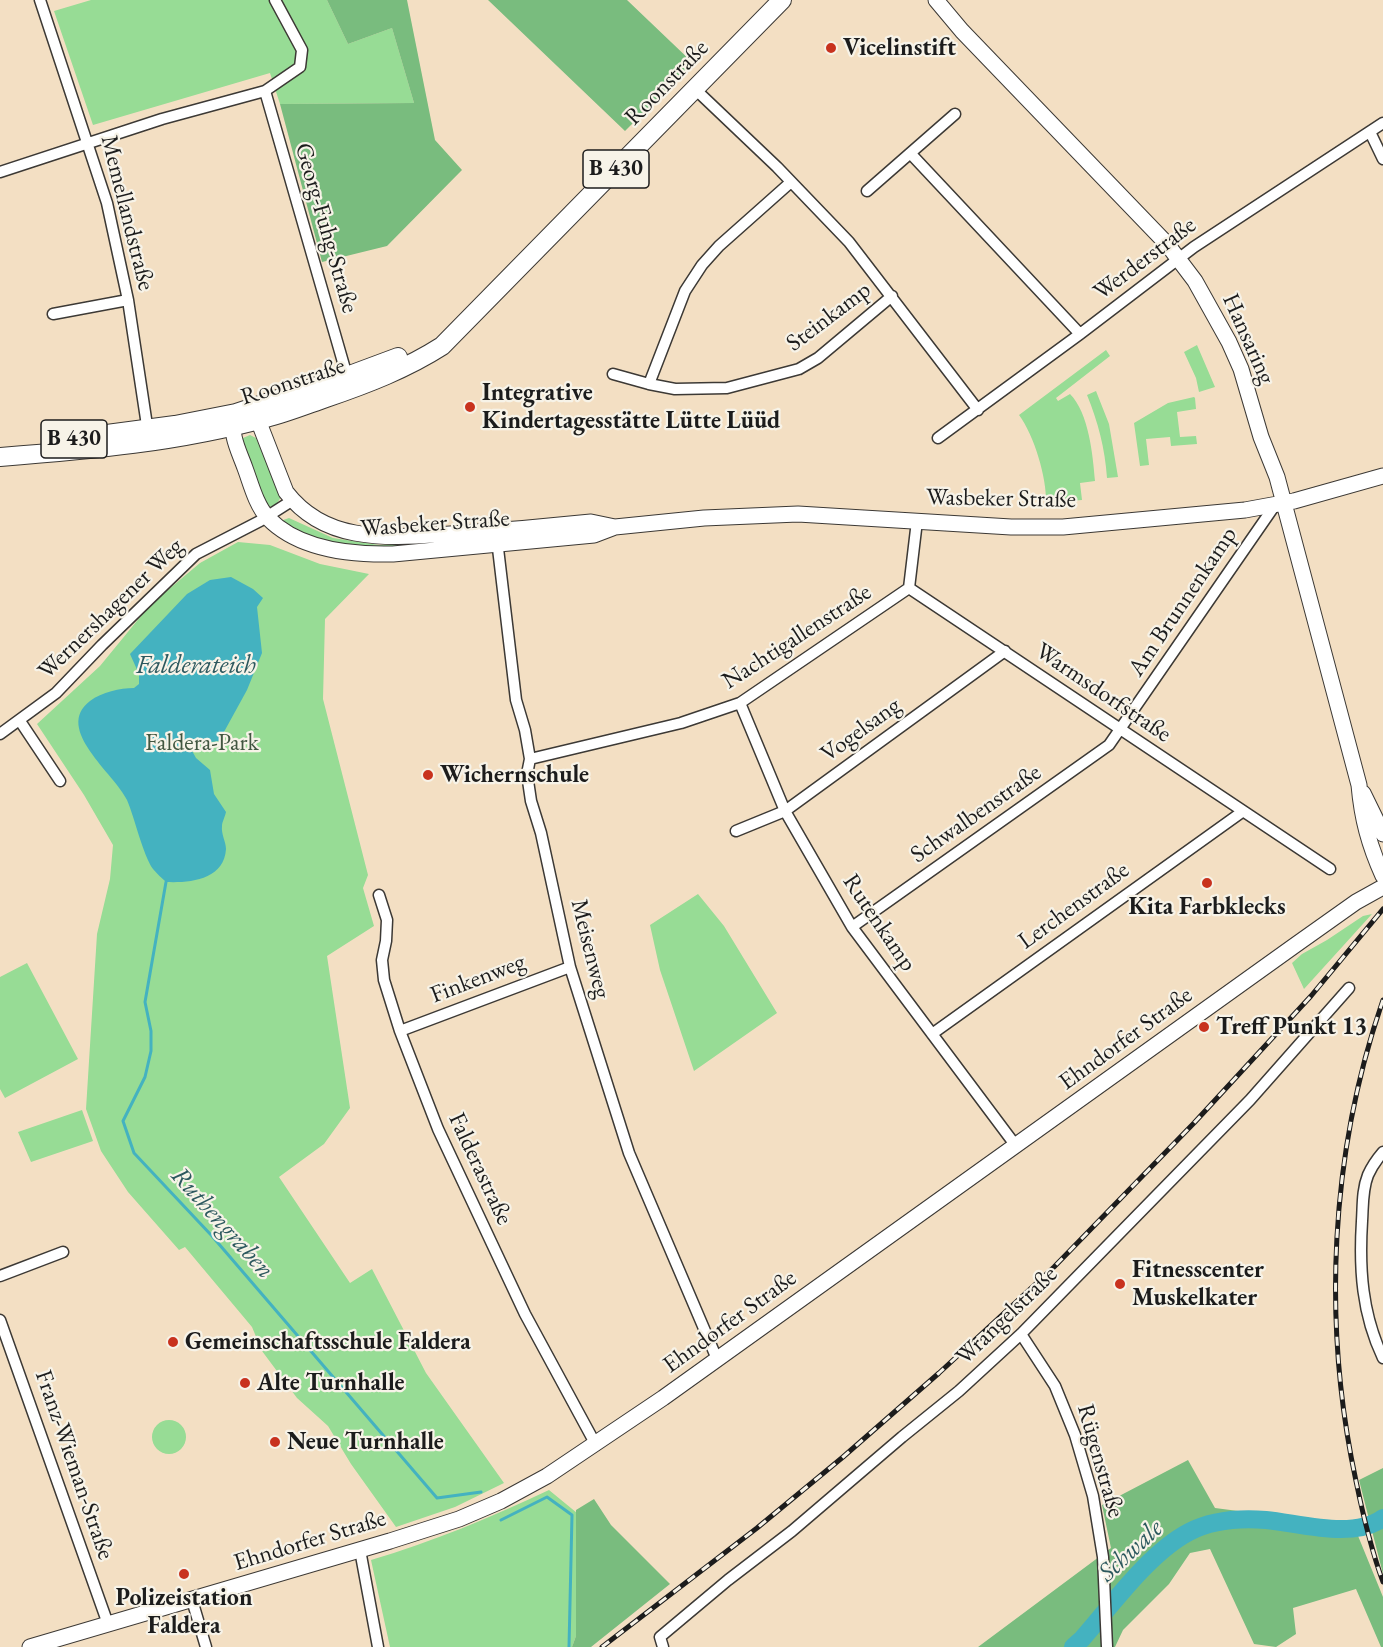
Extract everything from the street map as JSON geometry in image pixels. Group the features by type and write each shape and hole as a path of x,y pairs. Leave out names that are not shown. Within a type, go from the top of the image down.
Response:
{"main road":[{"name":"Roonstraße","path":"243,417 384,377 442,346 782,0"},
{"name":"Roonstraße","path":"243,417 383,364 459,327"},
{"name":"B 430","path":"0,457 88,450 148,435 243,417"},
{"name":"B 430","path":"0,446 148,435"}],"street":[{"name":"Memellandstraße","path":"40,0 107,203 129,300 148,435"},
{"path":"0,172 162,119 265,91 300,67 302,50 275,0"},
{"name":"Hansaring","path":"936,0 962,31 1178,258 1209,304 1229,342 1277,477 1359,785 1362,819 1383,876"},
{"name":"Steinkamp","path":"695,89 849,242 978,410"},
{"name":"Georg-Fuhg-Straße","path":"265,91 347,376"},
{"path":"867,191 955,114"},
{"name":"Werderstraße","path":"938,438 1080,334 1178,258 1383,123"},
{"path":"1370,132 1383,159"},
{"path":"911,153 1080,334"},
{"path":"649,384 685,291 702,265 719,246 791,182"},
{"name":"Steinkamp","path":"613,374 675,389 727,388 799,369 818,358 892,296"},
{"path":"53,314 129,300"},
{"name":"Wasbeker Straße","path":"243,417 255,494 267,517 283,530 313,544 342,553 393,554 591,522 615,526 705,518 798,514 1037,528 1245,510 1284,503 1383,476"},
{"name":"Wasbeker Straße","path":"243,417 286,492 306,513 328,525 354,533 391,537 497,538"},
{"path":"267,517 293,500"},
{"name":"Am Brunnenkamp","path":"1121,730 1273,508 1284,503"},
{"name":"Wernershagener Weg","path":"0,734 56,693 196,554 267,517"},
{"path":"909,588 917,521"},
{"name":"Meisenweg","path":"497,538 516,700 525,730 530,759 527,774 531,801 541,833 570,967 629,1153 717,1359"},
{"name":"Warmsdorfstraße","path":"909,588 1330,869"},
{"name":"Nachtigallenstraße","path":"530,759 681,723 740,703 909,588"},
{"name":"Vogelsang","path":"736,831 785,811 1005,651"},
{"name":"Rutenkamp","path":"740,703 785,811 852,927 1016,1146"},
{"path":"20,721 60,781"},
{"name":"Schwalbenstraße","path":"852,927 1109,745 1121,730"},
{"name":"Hansaring","path":"1359,785 1383,834"},
{"name":"Lerchenstraße","path":"932,1034 1242,812"},
{"name":"Ehndorfer Straße","path":"30,1647 459,1519 501,1501 547,1476 596,1445 1356,902 1383,887"},
{"name":"Falderastraße","path":"379,895 387,920 382,960 384,980 400,1031 438,1130 520,1304 596,1445"},
{"name":"Finkenweg","path":"400,1031 570,967"},
{"name":"Wrangelstraße","path":"661,1642 728,1580 792,1531 959,1391 1021,1334 1250,1100 1349,988"},
{"path":"1383,1152 1375,1162 1363,1191 1361,1239 1363,1297 1372,1331 1383,1358"},
{"path":"0,1276 63,1252"},
{"name":"Franz-Wieman-Straße","path":"0,1320 108,1624"},
{"name":"Rügenstraße","path":"1021,1334 1055,1386 1075,1435 1093,1496 1103,1557 1107,1647"},
{"path":"360,1550 378,1647"},
{"path":"192,1600 206,1647"}],"green space":[{"path":"91,0 327,0 348,44 392,28 414,103 280,104 270,73 93,125 54,11"},
{"path":"327,0 407,0 435,140 462,170 387,246 322,262 280,104 414,103 392,28 348,44"},
{"path":"488,0 627,0 693,63 625,131"},
{"path":"1197,345 1215,387 1199,392 1196,378 1184,352"},
{"path":"1106,350 1110,356 1056,398 1058,401 1070,394 1082,412 1089,435 1095,481 1080,483 1082,500 1046,503 1038,457 1030,434 1019,415"},
{"path":"1096,391 1109,424 1118,477 1107,478 1100,435 1087,395"},
{"path":"1194,397 1196,409 1177,412 1180,437 1196,436 1197,444 1171,446 1170,437 1146,439 1149,465 1140,466 1134,423 1168,403"},
{"path":"250,435 256,438 281,497 276,505 271,507 266,503 257,487 241,442 243,438"},
{"path":"289,518 333,538 379,545 460,540 378,551 319,543 280,521"},
{"name":"Faldera-Park","path":"238,542 270,545 320,564 369,574 325,619 323,699 368,875 363,888 374,926 327,956 350,1108 324,1144 279,1177 350,1283 372,1269 426,1373 504,1483 455,1507 396,1527 351,1464 328,1426 297,1398 262,1351 252,1327 185,1247 179,1250 128,1192 101,1151 86,1109 97,934 110,879 113,845 84,795 37,724 100,666 150,605 200,563"},
{"path":"698,894 724,926 777,1013 694,1071 660,970 650,925"},
{"path":"1372,914 1304,989 1292,963 1302,954 1363,916"},
{"path":"27,963 78,1059 5,1098 0,1089 0,977"},
{"path":"82,1110 93,1141 31,1162 18,1132"},
{"path":"169,1420 181,1425 186,1437 181,1449 169,1454 157,1449 152,1437 157,1425"},
{"path":"1188,1460 1215,1508 1354,1526 1383,1597 1383,1647 1381,1647 1356,1589 1293,1608 1296,1634 1276,1647 1254,1644 1210,1549 1190,1553 1169,1584 1123,1630 1115,1647 978,1647 1111,1548 1102,1505"},
{"path":"1383,1468 1383,1574 1359,1480"},
{"path":"549,1490 577,1513 576,1636 572,1647 390,1647 371,1560 461,1528"},
{"path":"594,1499 611,1525 670,1584 591,1647 572,1647 576,1636 576,1510"}],"water":[{"name":"Falderateich","path":"231,577 253,589 263,598 257,607 262,653 247,690 219,741 203,743 191,749 196,758 210,770 214,794 226,812 222,826 226,849 224,859 219,867 204,878 185,882 166,882 149,863 127,800 82,738 78,725 80,712 90,701 100,695 134,688 139,684 139,674 130,654 187,594 210,580"}],"waterway":[{"name":"Ruthengraben","path":"166,882 145,1002 151,1031 151,1051 145,1077 123,1121 134,1153 212,1236 437,1498 481,1492"},
{"name":"Ruthengraben","path":"501,1520 547,1497 572,1515 569,1647"},
{"name":"Schwale","path":"1073,1647 1145,1566 1174,1541 1198,1528 1217,1522 1247,1519 1341,1529 1371,1525 1383,1518"}],"railway":[{"path":"602,1647 757,1528 843,1457 939,1373 1054,1267 1194,1123 1311,996 1383,909"},
{"path":"1383,1000 1365,1058 1342,1178 1337,1239 1336,1300 1338,1361 1345,1421 1364,1519 1383,1582"}],"place":[{"name":"Vicelinstift","path":"831,48"},
{"name":"Integrative Kindertagesstätte Lütte Lüüd","path":"470,407"},
{"name":"Wichernschule","path":"428,775"},
{"name":"Kita Farbklecks","path":"1207,883"},
{"name":"Treff Punkt 13","path":"1204,1027"},
{"name":"Fitnesscenter Muskelkater","path":"1120,1284"},
{"name":"Gemeinschaftsschule Faldera","path":"173,1342"},
{"name":"Alte Turnhalle","path":"245,1383"},
{"name":"Neue Turnhalle","path":"275,1442"},
{"name":"Polizeistation Faldera","path":"184,1574"}]}
